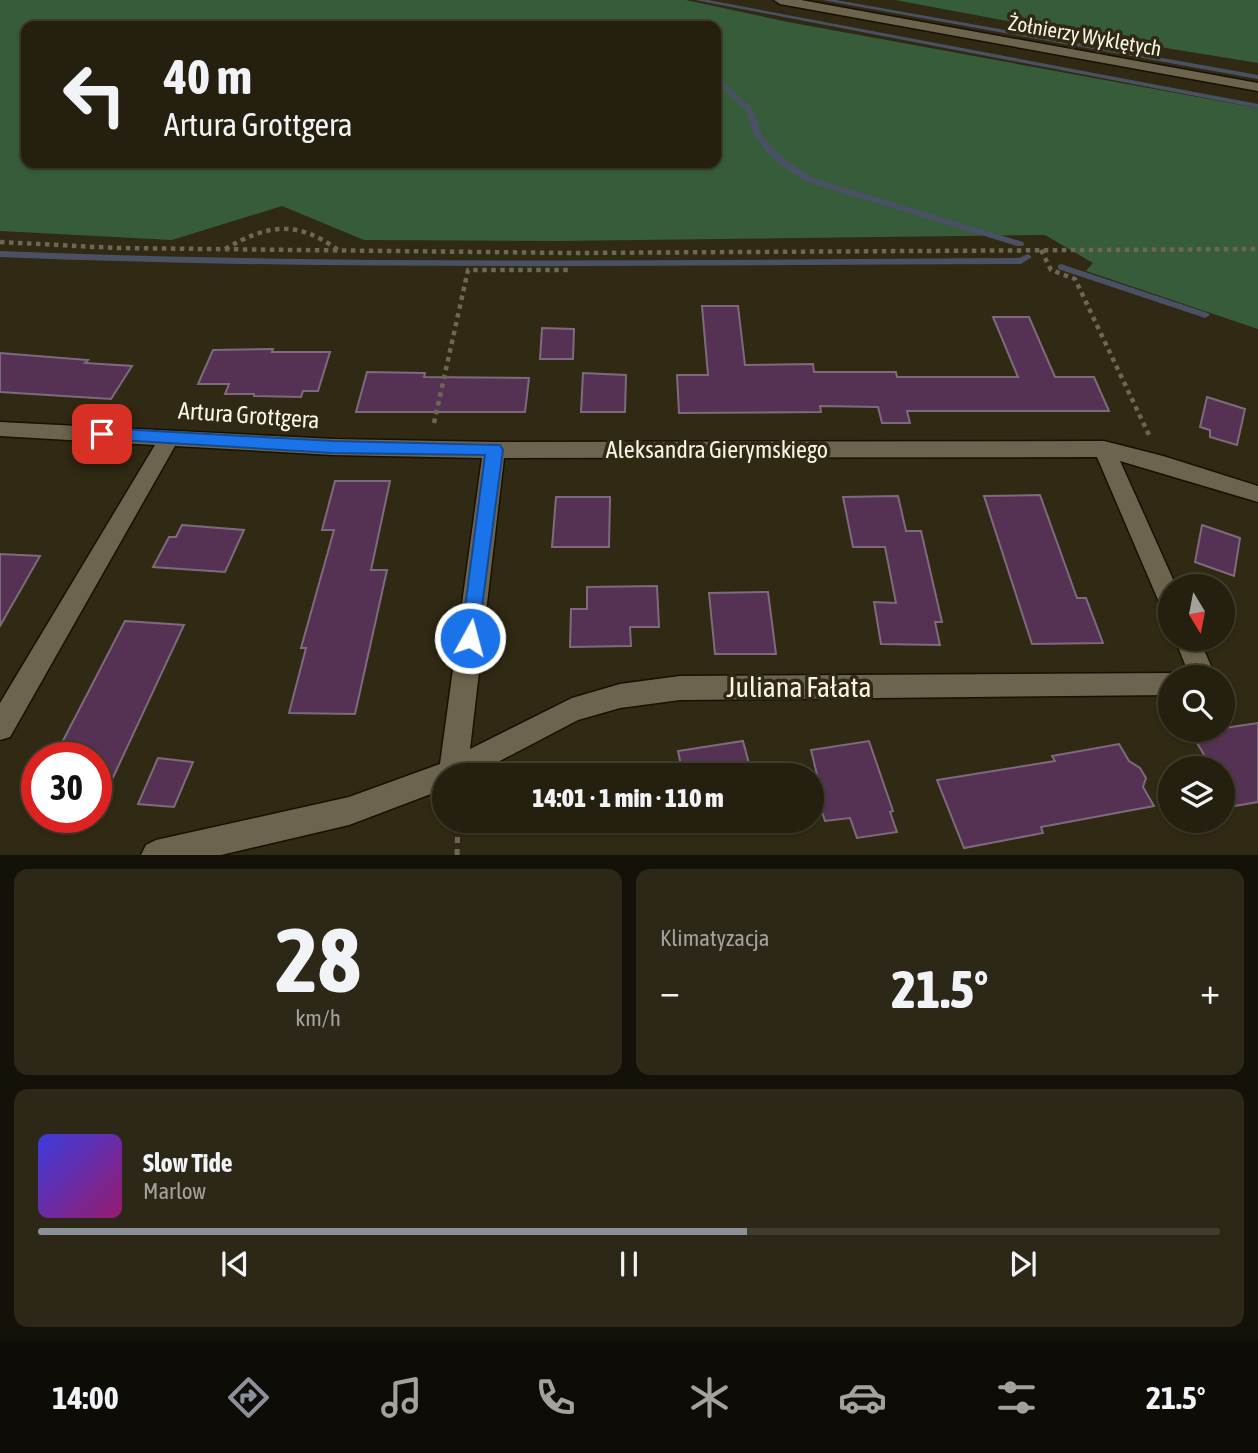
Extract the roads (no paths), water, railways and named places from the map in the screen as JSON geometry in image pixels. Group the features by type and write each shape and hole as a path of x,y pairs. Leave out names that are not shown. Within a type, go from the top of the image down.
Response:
{"street":[{"name":"Żołnierzy Wyklętych","path":"780,0 1258,87"},
{"name":"Artura Grottgera","path":"0,429 333,447 494,450"},
{"path":"0,728 170,437"},
{"name":"Aleksandra Gierymskiego","path":"494,450 1036,447 1104,449 1163,464 1258,494"},
{"path":"1104,449 1158,574"},
{"path":"450,763 494,450"},
{"name":"Juliana Fałata","path":"471,763 572,710 620,696 680,688 1158,684"},
{"name":"Juliana Fałata","path":"156,855 349,811 432,781"}],"waterway":[{"path":"698,0 1258,106"},
{"path":"825,0 1258,77"},
{"path":"721,82 750,111 758,135 769,149 785,164 810,180 1020,244"},
{"path":"0,254 383,264 1021,261 1028,257"},
{"path":"1061,267 1205,315"}]}
